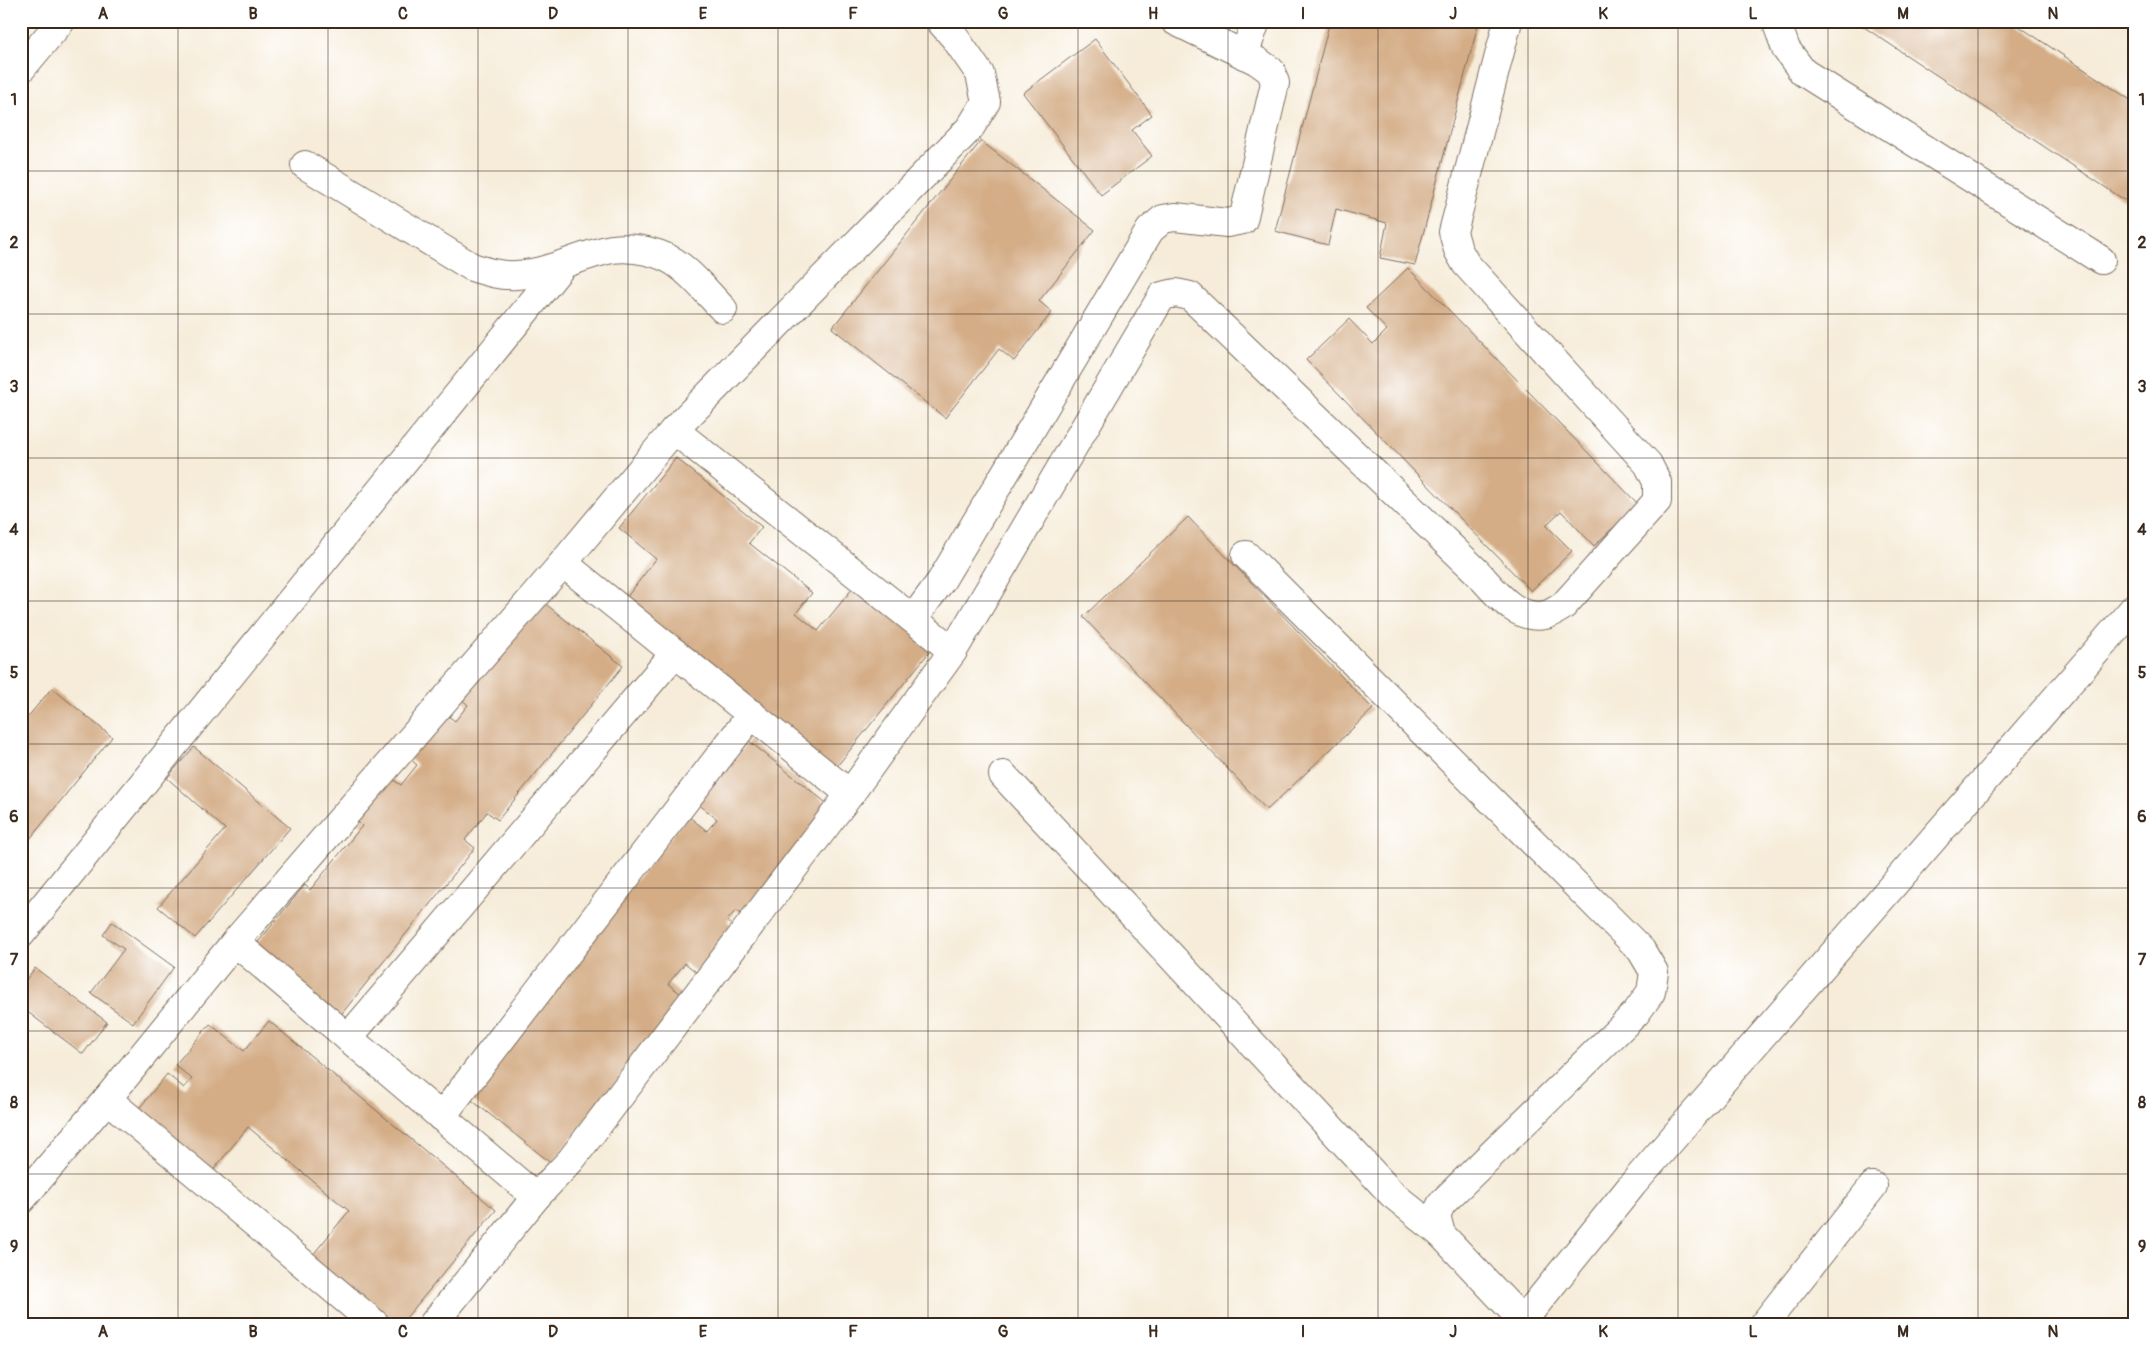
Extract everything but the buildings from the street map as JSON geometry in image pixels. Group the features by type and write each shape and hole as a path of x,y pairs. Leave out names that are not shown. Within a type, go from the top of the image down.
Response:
{"street":[{"path":"21,69 61,21"},
{"path":"21,1200 107,1099 235,942 563,563 674,430 970,128 986,102 980,74 955,38 940,21"},
{"path":"913,619 941,581 1150,230 1163,219 1176,217 1227,223 1243,220 1274,83 1271,70 1175,21"},
{"path":"1244,55 1256,21"},
{"path":"433,1324 536,1197 571,1160 850,794 953,650 1162,296 1176,293 1190,296 1476,571 1504,601 1521,613 1545,615 1563,606 1656,501 1658,482 1648,464 1466,264 1458,250 1453,232 1508,21"},
{"path":"1776,21 1786,49 1803,72 2101,260"},
{"path":"305,165 472,267 494,274 518,275 562,266 612,249 640,250 658,254 680,265 723,309"},
{"path":"21,934 562,266"},
{"path":"674,430 953,650"},
{"path":"1246,555 1641,950 1654,972 1651,992 1636,1013 1442,1203 1436,1215 1441,1234"},
{"path":"563,563 850,794"},
{"path":"1003,775 1392,1194 1441,1234 1521,1322 1639,1177 2135,607"},
{"path":"348,1038 675,653"},
{"path":"441,1117 752,714"},
{"path":"235,942 536,1197"},
{"path":"107,1099 375,1324"},
{"path":"1764,1324 1873,1186"}]}
